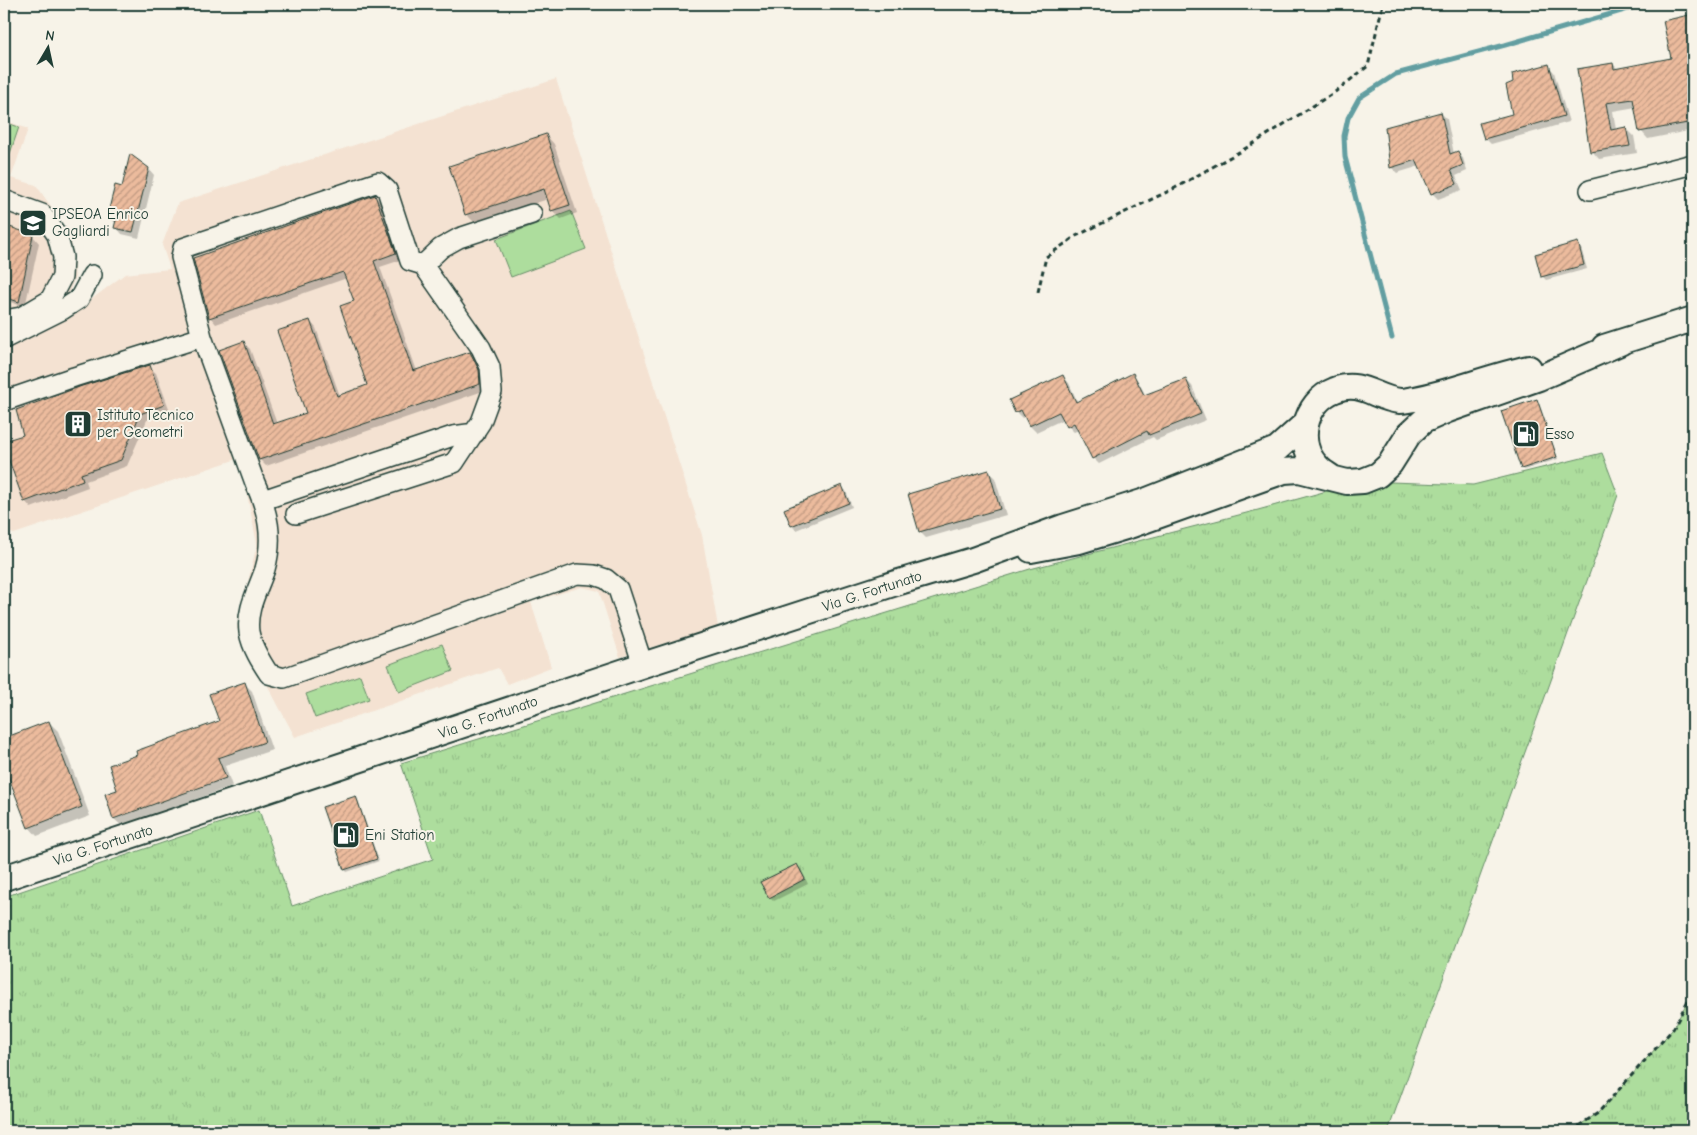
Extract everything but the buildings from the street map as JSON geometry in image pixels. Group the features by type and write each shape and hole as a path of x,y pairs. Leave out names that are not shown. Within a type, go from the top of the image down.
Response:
{"main road":[{"path":"1331,477 1318,468 1309,454 1304,438 1306,423 1312,408 1322,397 1336,390 1351,386 1401,401 1429,396 1501,374 1534,367 1620,343 1693,319"},
{"path":"973,560 1051,548 1079,541 1132,525 1284,471 1298,470 1347,482 1363,481 1378,475 1390,464 1408,434 1424,421 1448,410 1539,378 1620,343"},
{"path":"1380,395 1391,406 1398,420 1400,435 1398,450"},
{"path":"973,560 1063,527 1145,501 1277,450 1306,423"},
{"name":"Via G. Fortunato","path":"4,878 643,665 973,560"}],"street":[{"path":"1590,190 1693,164"},
{"path":"296,514 454,463 481,422 492,392 490,367 482,348 423,265 410,261 386,190 378,182 183,248 181,257 202,337 263,500 270,526 265,569 255,591 250,610 250,632 258,657 269,674 284,678 577,574 594,575 606,579 618,590 643,665"},
{"path":"4,200 42,214 57,235 63,257 62,277 50,300 21,317 4,320"},
{"path":"423,265 440,248 459,238 532,214"},
{"path":"4,339 62,310 79,299 92,275"},
{"path":"4,401 202,337"},
{"path":"263,500 453,436 475,433"}],"path":[{"path":"1038,292 1046,257 1076,236 1175,188 1248,146 1335,92 1368,66 1383,4"},
{"path":"1571,1131 1598,1113 1673,1029 1693,991"}],"shaded area":[{"path":"556,79 702,535 718,627 620,657 599,591 582,587 531,602 551,667 507,684 498,668 295,737 237,628 257,544 240,458 14,534 4,531 4,348 76,311 125,274 170,269 162,245 178,203"},
{"name":"IPSEOA Enrico Gagliardi","path":"4,120 28,129 11,178 36,185 52,208 71,238 75,277 65,302 4,333"}],"green space":[{"path":"4,122 19,127 4,171"},
{"path":"571,211 586,249 511,277 496,239"},
{"path":"1602,453 1618,495 1388,1131 4,1131 4,897 259,810 292,906 433,859 401,763 1030,569 1363,481 1473,485"},
{"path":"442,644 453,671 399,692 388,665"},
{"path":"360,675 369,699 315,718 306,694"},
{"path":"1693,991 1693,1106 1688,1116 1685,1131 1571,1131 1598,1113 1673,1029"}],"waterway":[{"path":"1392,338 1345,157 1344,136 1348,118 1359,98 1396,74 1505,45 1645,4"}],"place":[{"name":"IPSEOA Enrico Gagliardi","path":"33,223"},
{"name":"Istituto Tecnico per Geometri","path":"78,424"},
{"name":"Esso","path":"1526,434"},
{"name":"Eni Station","path":"346,835"}]}
